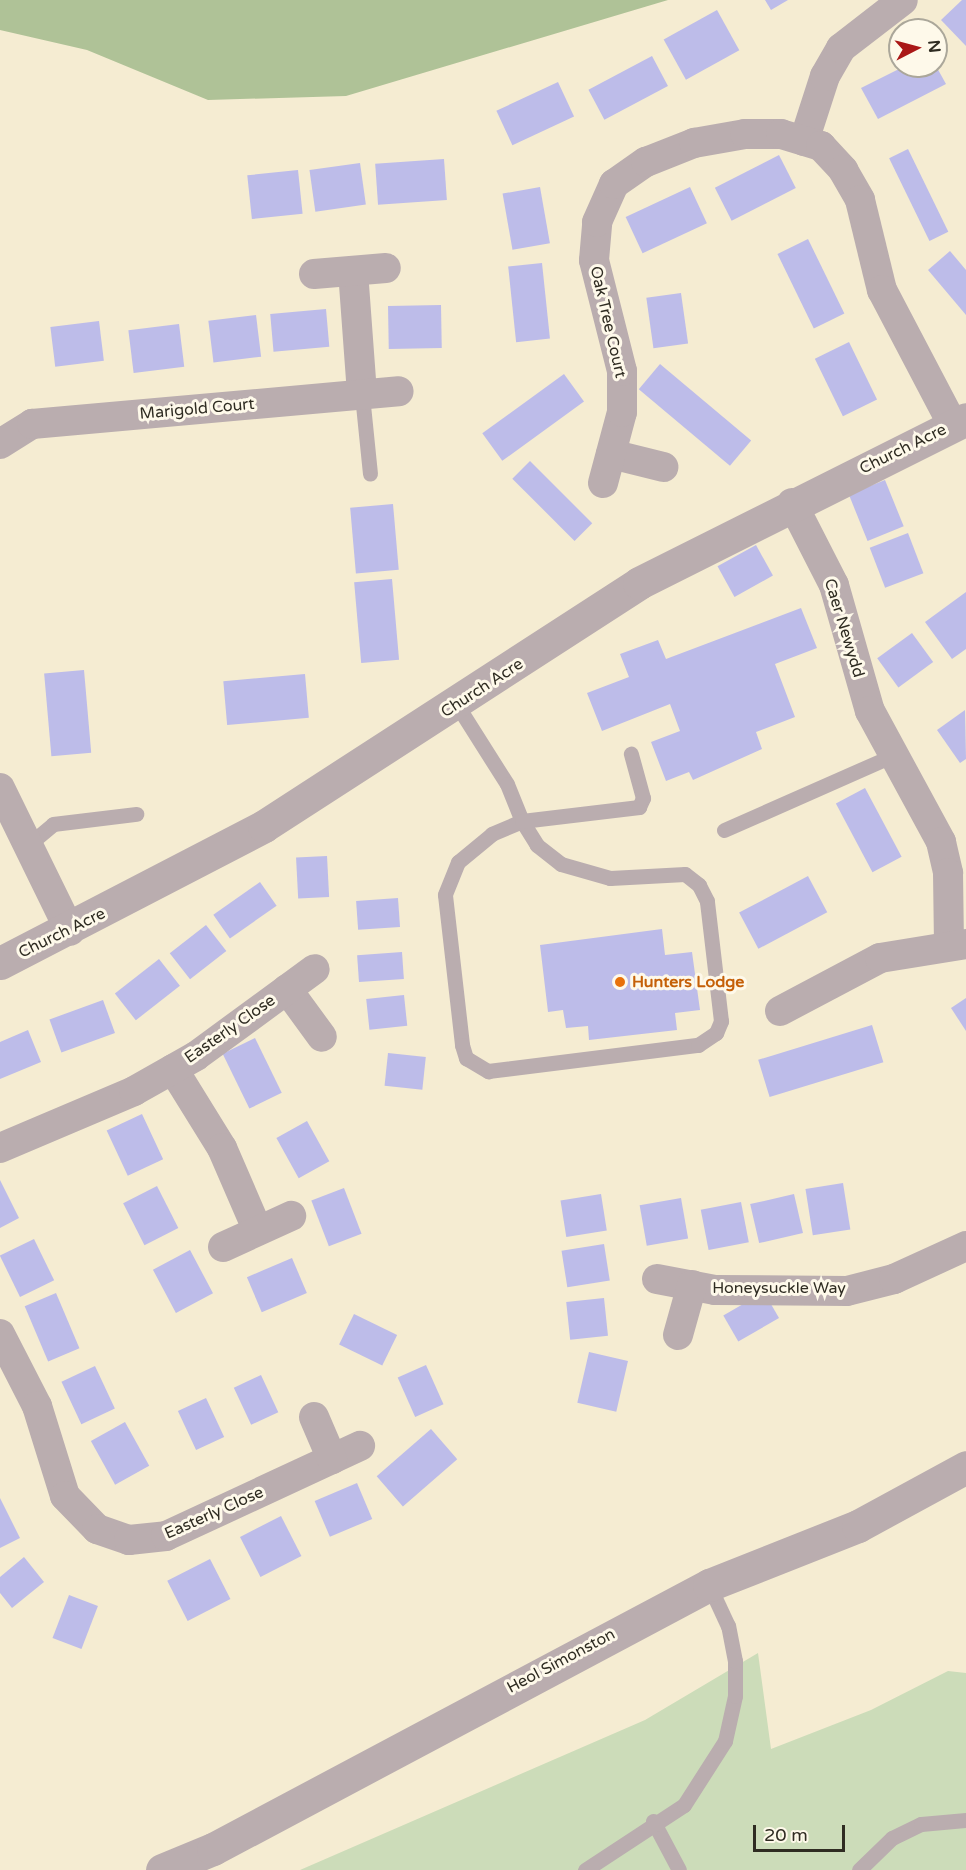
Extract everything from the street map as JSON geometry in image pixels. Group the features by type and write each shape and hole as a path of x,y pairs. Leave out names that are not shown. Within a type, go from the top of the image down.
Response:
{"street":[{"path":"804,141 825,76 841,48 903,0"},
{"name":"Oak Tree Court","path":"603,483 622,412 622,370 594,260 597,222 614,184 646,162 694,143 745,134 781,134 821,146 860,200 882,290 959,422"},
{"path":"314,274 386,268"},
{"path":"353,271 362,395"},
{"name":"Marigold Court","path":"0,444 32,424 399,391"},
{"name":"Church Acre","path":"0,963 70,931 264,826 458,705 639,583 792,503 959,422"},
{"path":"611,454 663,467"},
{"name":"Caer Newydd","path":"780,1011 849,970 957,945 941,842 892,756 870,711 834,585 792,503"},
{"path":"0,788 70,931"},
{"name":"Easterly Close","path":"0,1148 173,1069 315,969"},
{"name":"Easterly Close","path":"287,989 322,1037"},
{"name":"Easterly Close","path":"173,1069 222,1148 258,1231"},
{"path":"223,1247 291,1216"},
{"name":"Honeysuckle Way","path":"657,1280 692,1285 847,1290 894,1280 966,1246"},
{"name":"Honeysuckle Way","path":"678,1335 692,1285"},
{"name":"Easterly Close","path":"0,1334 17,1358 37,1406 64,1496 97,1530 129,1540 166,1536 360,1446"},
{"path":"315,1418 332,1460"},
{"name":"Heol Simonston","path":"162,1870 213,1849 709,1585 858,1526 966,1467"}],"lane":[{"path":"362,395 370,474"},
{"path":"458,705 507,784 522,821 537,845 561,864 610,878 685,874 699,885 706,901 721,1021 708,1042 488,1071 466,1058 445,895 448,876 492,834 522,821 639,807 644,798 631,754"},
{"path":"724,831 892,756"},
{"path":"27,846 53,824 136,814"},
{"path":"585,1870 652,1821 684,1804 725,1741 735,1661 728,1626 709,1585"},
{"path":"859,1870 892,1838 921,1824 966,1820"},
{"path":"652,1821 679,1870"}],"green space":[{"path":"0,0 668,0 346,96 208,100 87,50 0,30"},
{"path":"758,1653 771,1749 871,1710 948,1671 966,1673 966,1870 300,1870 645,1720"}],"building":[{"path":"765,0 788,0 771,10"},
{"path":"962,0 966,0 966,46 948,27 948,18 943,18"},
{"path":"717,10 739,50 686,80 664,40"},
{"path":"652,56 668,86 604,120 588,90"},
{"path":"888,74 888,78 943,78 946,84 878,119 861,88"},
{"path":"558,82 574,116 512,145 496,111"},
{"path":"908,149 948,232 929,241 889,158"},
{"path":"779,155 796,188 732,221 715,188"},
{"path":"444,159 447,200 378,205 375,164"},
{"path":"360,163 366,205 315,212 309,170"},
{"path":"298,170 303,214 252,219 247,175"},
{"path":"540,187 550,243 512,250 503,194"},
{"path":"690,187 707,223 643,253 626,217"},
{"path":"808,239 844,314 814,329 777,254"},
{"path":"950,251 966,270 966,315 928,270"},
{"path":"542,263 550,339 516,342 508,267"},
{"path":"681,293 688,344 653,348 646,298"},
{"path":"441,305 442,348 389,349 388,306"},
{"path":"326,309 329,347 274,352 270,314"},
{"path":"256,315 261,357 213,363 208,321"},
{"path":"99,321 104,361 55,367 50,327"},
{"path":"179,324 184,367 134,373 128,330"},
{"path":"849,342 877,400 843,416 815,359"},
{"path":"660,364 751,440 730,466 639,389"},
{"path":"564,374 584,402 502,461 482,433"},
{"path":"530,461 592,523 575,541 512,479"},
{"path":"885,480 904,526 868,541 849,495"},
{"path":"393,504 399,570 356,573 350,508"},
{"path":"908,533 923,573 885,588 870,548"},
{"path":"756,545 773,576 734,597 718,566"},
{"path":"392,579 399,660 361,663 354,582"},
{"path":"966,592 966,649 952,659 925,622"},
{"path":"801,608 817,648 775,664 795,717 756,732 762,749 693,780 689,772 666,781 651,742 680,731 670,704 602,731 587,693 629,677 620,654 658,640 666,659"},
{"path":"912,633 933,662 898,687 877,658"},
{"path":"84,670 91,753 51,756 44,673"},
{"path":"305,674 309,718 227,725 223,681"},
{"path":"965,710 966,759 960,763 937,730"},
{"path":"865,788 902,857 872,872 836,803"},
{"path":"327,856 329,897 298,899 296,858"},
{"path":"808,876 827,912 758,949 739,913"},
{"path":"260,882 277,906 230,938 213,915"},
{"path":"398,898 400,927 358,930 356,901"},
{"path":"206,925 226,951 190,979 170,953"},
{"name":"Hunters Lodge","path":"662,929 665,955 692,952 700,1010 675,1013 677,1030 589,1040 588,1026 566,1028 563,1010 548,1012 540,945"},
{"path":"402,952 404,979 359,982 357,955"},
{"path":"159,959 180,986 136,1020 115,993"},
{"path":"404,995 407,1026 369,1030 366,999"},
{"path":"966,998 966,1031 951,1008"},
{"path":"103,1000 115,1033 61,1052 49,1019"},
{"path":"872,1025 883,1062 770,1097 758,1060"},
{"path":"28,1030 41,1062 0,1079 0,1042"},
{"path":"255,1038 282,1093 249,1109 223,1054"},
{"path":"388,1053 426,1057 422,1090 385,1086"},
{"path":"142,1114 163,1159 128,1176 107,1130"},
{"path":"307,1121 329,1161 299,1178 276,1138"},
{"path":"0,1180 19,1218 0,1228"},
{"path":"843,1183 850,1229 813,1235 805,1189"},
{"path":"157,1186 178,1228 144,1245 123,1203"},
{"path":"344,1188 362,1234 329,1246 311,1201"},
{"path":"601,1194 607,1231 566,1237 561,1200"},
{"path":"794,1194 803,1233 759,1243 750,1204"},
{"path":"681,1198 688,1238 647,1246 640,1205"},
{"path":"741,1202 749,1242 709,1250 701,1210"},
{"path":"34,1239 54,1280 20,1297 0,1256"},
{"path":"604,1244 610,1281 567,1287 562,1251"},
{"path":"190,1250 213,1293 176,1313 153,1270"},
{"path":"292,1258 307,1293 262,1312 247,1277"},
{"path":"764,1292 779,1318 738,1341 723,1316"},
{"path":"56,1293 79,1348 48,1362 25,1306"},
{"path":"604,1298 608,1336 570,1340 566,1302"},
{"path":"354,1314 397,1335 382,1366 339,1345"},
{"path":"589,1352 628,1361 616,1412 577,1403"},
{"path":"426,1365 443,1404 415,1417 398,1378"},
{"path":"95,1366 115,1409 81,1424 61,1382"},
{"path":"261,1375 278,1412 251,1425 234,1388"},
{"path":"206,1398 224,1437 196,1450 178,1411"},
{"path":"125,1422 149,1466 115,1485 91,1441"},
{"path":"431,1429 457,1459 403,1506 377,1476"},
{"path":"357,1483 372,1519 330,1537 315,1501"},
{"path":"0,1498 20,1538 0,1548"},
{"path":"281,1516 301,1556 260,1577 240,1537"},
{"path":"24,1557 44,1582 12,1608 0,1593 0,1577"},
{"path":"210,1559 230,1599 188,1621 167,1581"},
{"path":"69,1595 98,1606 81,1649 53,1638"}],"place":[{"name":"Hunters Lodge","path":"620,982"}]}
